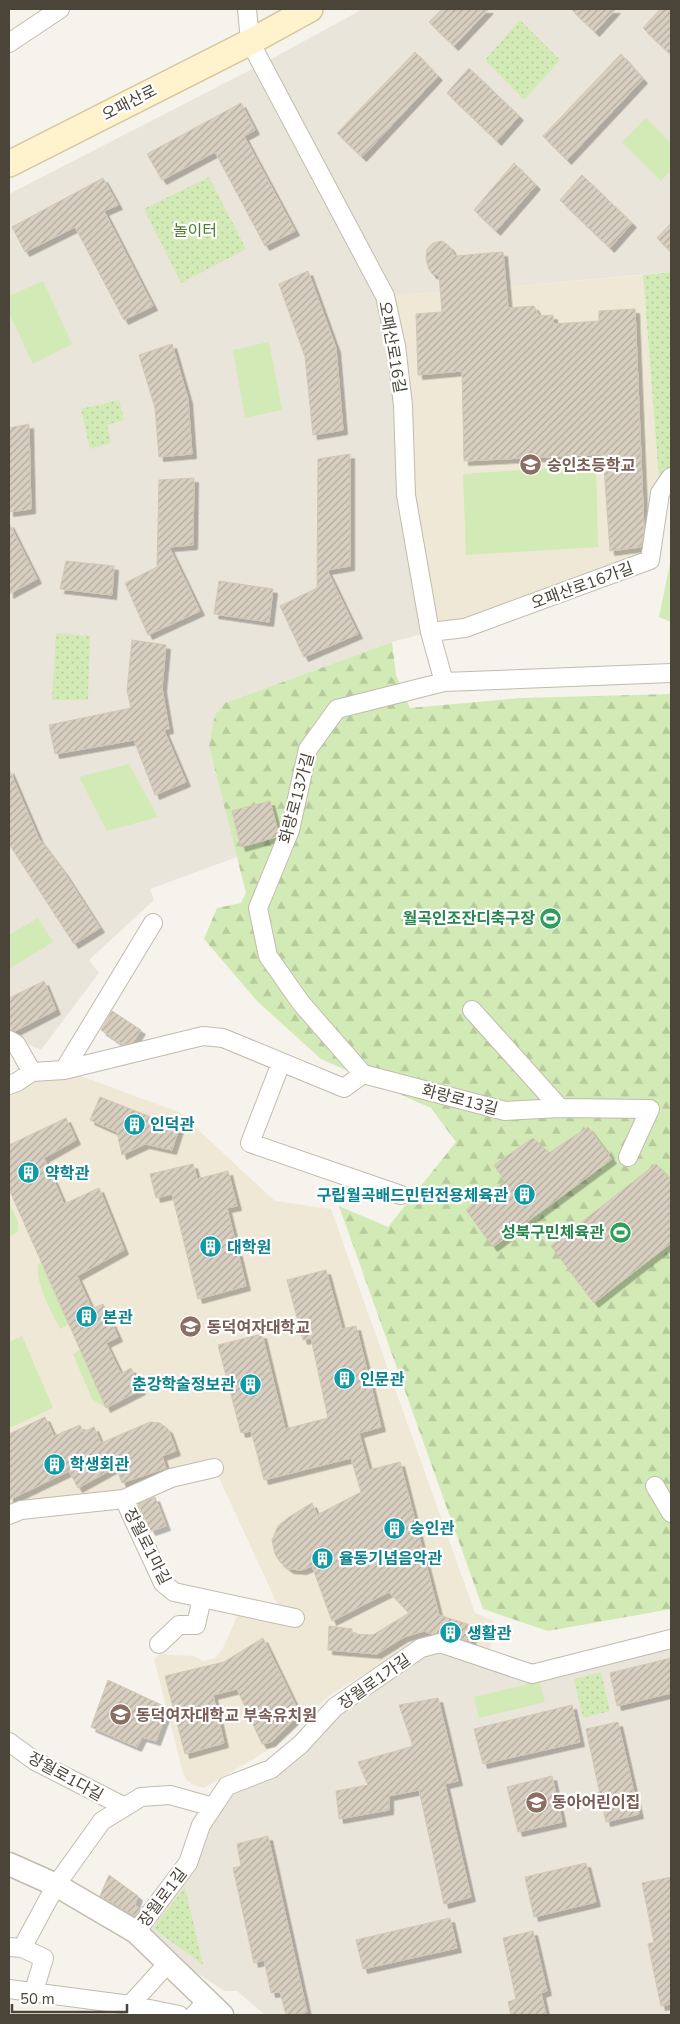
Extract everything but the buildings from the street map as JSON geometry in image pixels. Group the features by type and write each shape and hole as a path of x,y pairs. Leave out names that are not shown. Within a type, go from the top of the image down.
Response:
{"main road":[{"name":"오패산로","path":"9,163 250,42 307,10"}],"street":[{"path":"9,43 60,9"},
{"path":"247,9 250,42"},
{"name":"오패산로16길","path":"250,42 385,296 396,346 403,405 406,495 430,632 444,682"},
{"name":"오패산로16가길","path":"430,632 464,628 650,560 660,493 671,477"},
{"name":"화랑로13가길","path":"363,1074 301,1003 268,956 258,908 290,830 308,749 337,709 444,682 671,673"},
{"path":"64,1070 154,923"},
{"path":"472,1010 560,1108"},
{"path":"9,1085 32,1072 64,1070 203,1036 223,1038 344,1088 363,1074"},
{"path":"9,1040 16,1044 32,1072"},
{"path":"281,1063 250,1143 402,1195"},
{"name":"화랑로13길","path":"363,1074 505,1111 560,1108 650,1109 628,1157"},
{"name":"장월로1마길","path":"9,1515 20,1510 124,1499 171,1478 214,1468"},
{"path":"655,1486 671,1513"},
{"name":"장월로1마길","path":"124,1499 163,1583 174,1592 295,1618"},
{"path":"159,1644 179,1625 196,1625 202,1598"},
{"name":"장월로1가길","path":"214,1807 228,1786 271,1769 301,1744 334,1707 421,1648 440,1643 532,1674 671,1638"},
{"name":"장월로1다길","path":"9,1742 35,1761 125,1807"},
{"path":"33,1994 44,1958 15,1948 56,1885 102,1821 140,1797 170,1795 214,1807"},
{"name":"장월로1길","path":"136,1932 188,1862 201,1825 214,1807"},
{"name":"장월로1길","path":"9,1864 56,1885 136,1932 168,1963 208,2010"},
{"path":"130,2005 168,1963"},
{"path":"9,1989 33,1994 130,2005 179,2015"}],"shaded area":[{"path":"363,9 671,9 671,272 385,296 430,632 392,642 225,703 209,746 237,857 150,889 154,900 89,960 99,973 41,1050 9,1036 9,194 262,64"},
{"name":"숭인초등학교","path":"643,275 660,493 650,560 430,632 385,296"},
{"name":"동덕여자대학교","path":"64,1070 179,1112 275,1201 331,1209 475,1613 494,1621 489,1656 418,1642 330,1695 275,1746 204,1788 193,1785 186,1779 182,1769 154,1659 161,1653 194,1656 203,1661 215,1658 222,1650 242,1606 282,1614 213,1465 124,1493 9,1507 9,1085"},
{"path":"671,1639 671,2015 265,2015 237,1991 224,1991 136,1932 227,1786 271,1769 335,1707 440,1643 532,1674"}],"green space":[{"path":"520,20 560,60 524,100 485,60"},
{"path":"646,118 671,143 671,170 661,181 622,142"},
{"name":"놀이터","path":"209,177 246,249 181,283 144,209"},
{"path":"671,272 671,477 660,493 643,275"},
{"path":"43,281 72,344 33,364 9,313 9,296"},
{"path":"269,342 282,410 245,418 233,350"},
{"path":"119,400 124,420 107,425 111,443 90,449 81,409"},
{"path":"596,465 598,547 466,555 463,474"},
{"path":"671,559 671,622 659,617"},
{"path":"56,633 90,636 88,700 52,700"},
{"path":"392,642 396,675 410,708 521,698 671,694 671,1609 548,1631 483,1609 339,1206 388,1227 456,1142 431,1108 321,1059 258,1002 204,939 217,908 241,903 246,893 209,746 215,715 225,703"},
{"path":"129,764 158,817 107,831 79,777"},
{"path":"38,918 53,942 9,969 9,935"},
{"path":"9,1202 18,1222 18,1231 9,1237"},
{"path":"41,1262 69,1324 60,1329 39,1281 38,1265"},
{"path":"22,1336 53,1408 9,1428 9,1342"},
{"path":"80,1350 106,1408 92,1399 73,1354"},
{"path":"601,1672 610,1711 583,1718 574,1679"},
{"path":"539,1681 545,1702 479,1718 474,1697"},
{"path":"185,1887 203,1965 153,1928"}],"place":[{"name":"숭인초등학교","path":"531,465"},
{"name":"월곡인조잔디축구장","path":"551,918"},
{"name":"인덕관","path":"134,1124"},
{"name":"약학관","path":"29,1173"},
{"name":"구립월곡배드민턴전용체육관","path":"524,1195"},
{"name":"성북구민체육관","path":"620,1232"},
{"name":"대학원","path":"211,1247"},
{"name":"본관","path":"87,1317"},
{"name":"동덕여자대학교","path":"191,1327"},
{"name":"인문관","path":"344,1379"},
{"name":"춘강학술정보관","path":"251,1384"},
{"name":"학생회관","path":"54,1464"},
{"name":"숭인관","path":"394,1528"},
{"name":"율동기념음악관","path":"323,1558"},
{"name":"생활관","path":"451,1633"},
{"name":"동덕여자대학교 부속유치원","path":"120,1715"},
{"name":"동아어린이집","path":"536,1802"}]}
